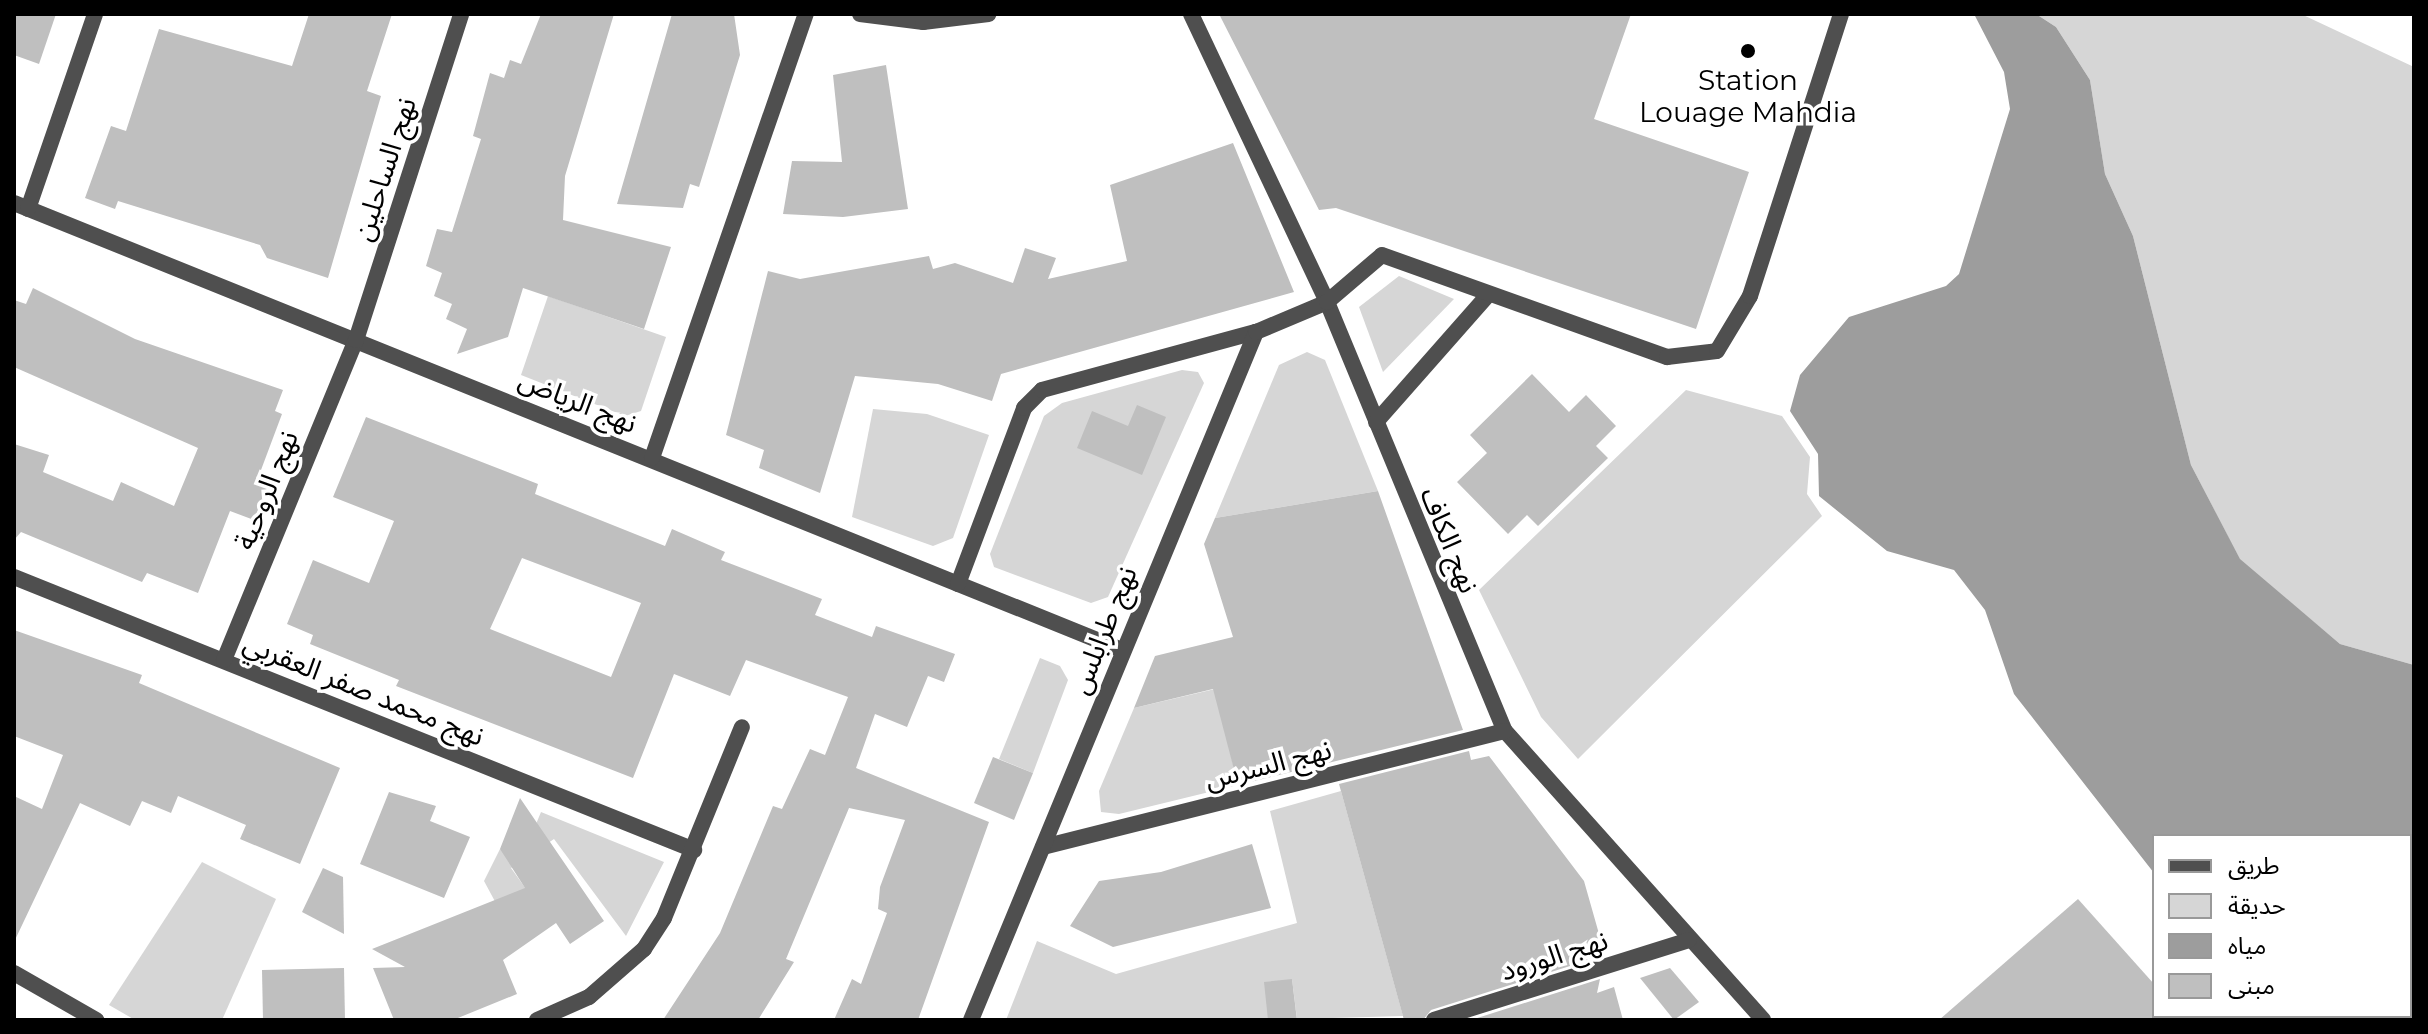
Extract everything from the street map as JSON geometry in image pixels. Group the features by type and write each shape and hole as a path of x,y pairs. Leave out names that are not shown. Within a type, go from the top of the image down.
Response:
{"street":[{"path":"21,206 95,14"},
{"name":"نهج الساحلين","path":"356,340 461,14"},
{"path":"652,458 806,14"},
{"path":"860,14 923,22 989,14"},
{"name":"نهج الكاف","path":"1191,14 1327,302 1505,731 1763,1020"},
{"path":"958,584 1024,408 1042,390 1256,332 1327,302 1382,255 1667,357 1717,351 1750,296 1841,14"},
{"name":"نهج الرياض","path":"21,206 1122,650"},
{"path":"1376,422 1488,295"},
{"name":"نهج طرابلس","path":"971,1020 1256,332"},
{"name":"نهج الروحية","path":"224,660 356,340"},
{"name":"نهج محمد صفر العقربي","path":"14,577 694,850"},
{"path":"537,1020 589,997 644,949 694,850 742,727"},
{"name":"نهج السرس","path":"1043,847 1505,731"},
{"name":"نهج الورود","path":"1434,1020 1689,940"},
{"path":"14,973 96,1020"}],"green space":[{"path":"2036,14 2301,14 2414,67 2414,665 2340,644 2240,560 2191,465 2133,236 2105,174 2090,80 2056,27"},
{"path":"1399,276 1454,299 1383,372 1359,307"},
{"path":"548,296 666,337 641,411 625,416 521,375"},
{"path":"1307,352 1325,360 1378,491 1215,518 1279,365"},
{"path":"1182,370 1198,372 1204,383 1108,597 1091,603 994,567 990,554 1044,416 1062,403"},
{"path":"1686,390 1782,416 1810,457 1807,494 1822,516 1578,759 1541,717 1479,590"},
{"path":"873,409 927,414 989,435 953,538 933,546 852,517"},
{"path":"1040,658 1060,666 1068,680 1033,773 999,759"},
{"path":"1215,689 1238,785 1119,814 1101,812 1099,791 1134,708"},
{"path":"1341,791 1403,1016 1297,1019 1292,979 1268,1020 1006,1020 1037,941 1116,974 1297,923 1270,811"},
{"path":"541,812 664,862 626,936 554,839 511,868 526,889 498,907 484,881 500,849 522,858"},
{"path":"202,862 276,899 222,1020 135,1020 109,1005"}],"water":[{"path":"1974,14 2036,14 2056,27 2090,80 2105,174 2133,236 2191,465 2240,559 2340,644 2414,665 2414,1020 2342,1018 2412,1018 2412,834 2152,834 2152,870 2014,694 1985,610 1954,570 1887,551 1819,496 1818,454 1790,411 1800,375 1849,317 1946,286 1959,274 2010,109 2004,72"}],"building":[{"path":"14,14 56,14 39,64 14,55"},
{"path":"309,14 392,14 367,91 381,96 328,278 267,258 260,245 118,201 115,209 85,198 111,126 126,131 159,29 292,66"},
{"path":"541,14 614,14 565,176 563,220 671,247 644,329 523,288 508,337 457,354 467,329 446,319 452,304 434,296 442,273 426,266 437,229 452,232 481,139 473,136 490,73 504,78 510,60 521,64"},
{"path":"672,14 734,14 740,55 699,187 690,184 683,208 617,204"},
{"path":"1219,14 1631,14 1594,119 1749,172 1696,329 1336,208 1319,210"},
{"path":"886,65 908,209 843,217 783,214 792,161 842,162 833,75"},
{"path":"1233,143 1294,292 1001,374 992,401 938,384 855,376 820,493 759,468 764,450 726,435 768,271 800,279 929,256 933,269 955,263 1013,283 1025,248 1056,258 1048,279 1127,261 1110,185"},
{"path":"33,288 135,339 283,390 275,411 282,414 258,478 269,483 262,501 254,520 230,511 198,593 147,573 142,582 21,532 14,540 14,444 49,455 43,472 113,501 121,482 174,506 198,448 14,367 14,300 26,304"},
{"path":"1532,374 1569,412 1586,395 1616,426 1596,446 1608,458 1538,526 1527,515 1508,534 1457,482 1487,453 1470,435"},
{"path":"1137,405 1166,417 1142,475 1077,448 1092,411 1128,426"},
{"path":"366,417 538,484 535,494 665,546 672,529 725,552 721,560 822,599 815,615 872,637 876,626 955,654 944,682 928,676 907,727 875,714 856,768 989,822 918,1020 834,1020 852,979 861,984 887,913 878,909 880,887 905,820 849,808 786,959 794,962 758,1020 663,1020 720,933 773,806 782,809 810,749 825,755 848,697 746,660 730,696 674,674 633,778 396,686 399,680 310,644 313,635 287,624 313,560 369,583 394,521 333,497","holes":["522,558 641,603 611,677 490,629"]},
{"path":"1378,491 1463,730 1238,785 1213,689 1134,708 1155,656 1233,637 1204,544 1215,518"},
{"path":"14,630 142,675 139,683 340,768 300,864 240,839 246,825 178,796 171,813 142,801 130,826 80,803 14,942 14,796 42,809 63,755 14,736"},
{"path":"1469,751 1471,760 1489,756 1584,881 1605,955 1431,1010 1423,1020 1404,1020 1339,784"},
{"path":"993,757 1033,773 1014,820 974,803"},
{"path":"389,792 436,806 430,821 470,837 444,898 360,864"},
{"path":"520,798 604,921 570,944 556,923 503,960 517,994 453,1020 394,1020 373,968 405,967 372,949 525,888 500,849"},
{"path":"1252,844 1271,908 1113,947 1070,926 1099,881 1161,872"},
{"path":"323,868 343,877 344,934 302,912"},
{"path":"2078,899 2152,982 2154,1020 1939,1020"},
{"path":"344,968 345,1020 263,1020 262,970"},
{"path":"1670,968 1699,1002 1674,1020 1640,978"},
{"path":"1292,979 1297,1020 1268,1020 1264,982"},
{"path":"1600,979 1597,993 1614,987 1623,1020 1471,1020"}],"place":[{"name":"Station Louage Mahdia","path":"1748,51"}]}
